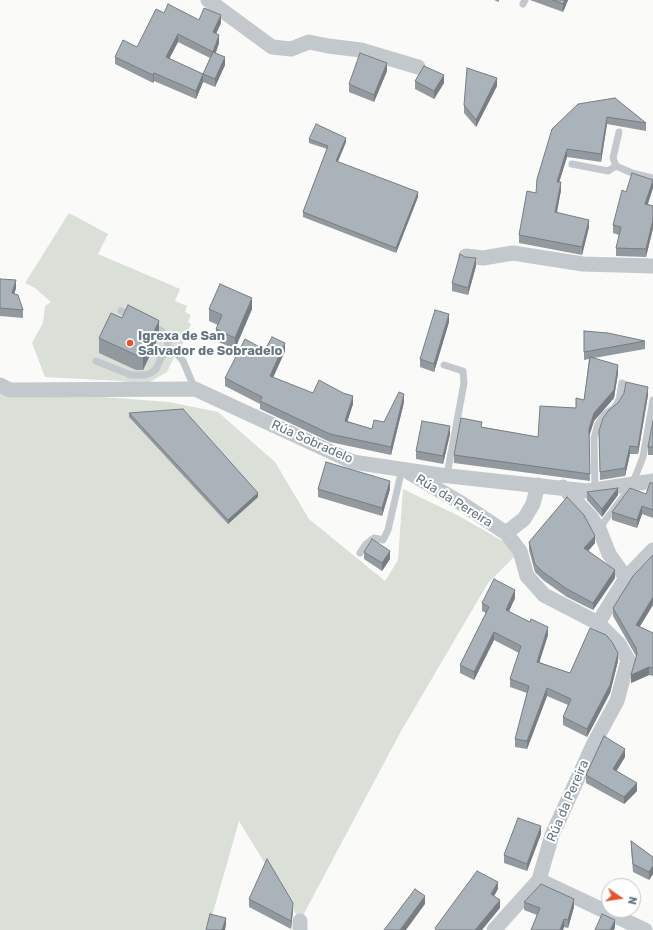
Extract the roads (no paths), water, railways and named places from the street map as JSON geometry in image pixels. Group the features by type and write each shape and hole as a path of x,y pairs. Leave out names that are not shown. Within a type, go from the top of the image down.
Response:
{"street":[{"path":"208,0 272,47 291,49 309,42 361,50 418,67"},
{"path":"466,256 483,258 513,253 583,264 653,266"},
{"name":"Rúa Sobradelo","path":"0,385 10,390 195,389 353,462 447,475 587,491 653,481"},
{"name":"Rúa da Pereira","path":"402,469 461,503 506,534 520,550 527,576 544,595 598,623 619,644 628,660 617,701 593,745 552,835 538,880"},
{"name":"Rúa da Pereira","path":"506,534 524,519 533,504 538,485"},
{"path":"562,487 591,517 600,531 608,554 626,578"},
{"path":"598,623 626,578 653,550"},
{"path":"494,930 538,880 645,930"}],"lane":[{"path":"618,132 613,158 616,166 632,173 653,178"},
{"path":"572,164 608,172 616,166"},
{"path":"121,311 162,331 167,340 169,351"},
{"path":"96,361 131,375 145,375 156,369 162,356 169,351"},
{"path":"169,351 176,354 183,360 195,389"},
{"path":"444,365 463,371 464,383 447,475"},
{"path":"595,490 594,438 598,424 605,414 614,408 619,400 622,383"},
{"path":"600,531 604,522 632,485 643,457 653,400"},
{"path":"360,553 366,544 374,538 383,540 388,530 402,469"}],"place":[{"name":"Igrexa de San Salvador de Sobradelo","path":"130,343"}]}
